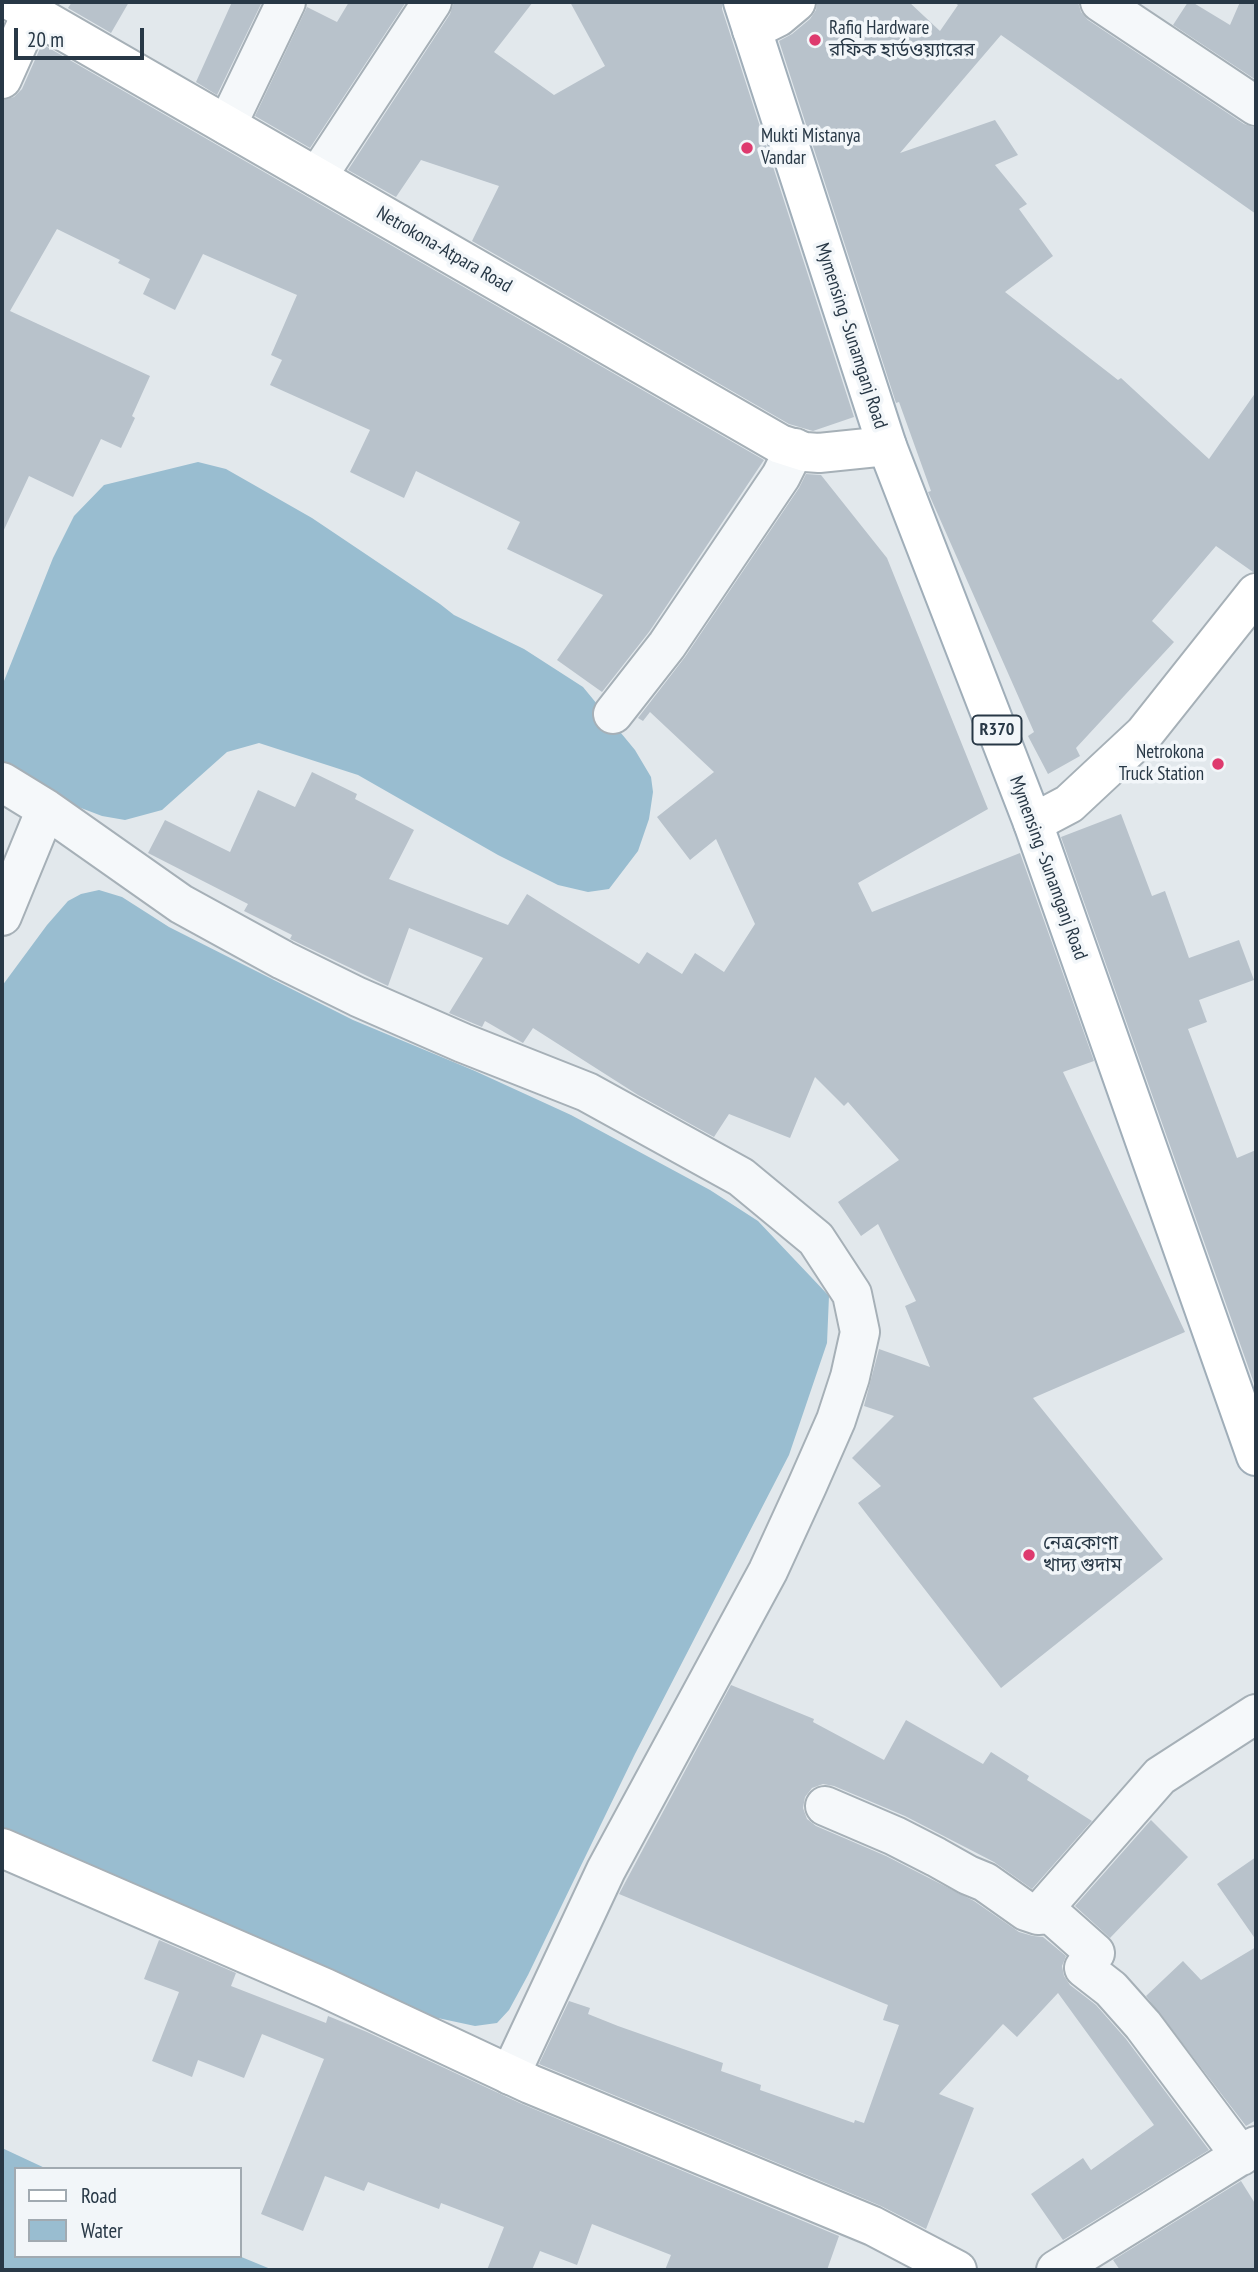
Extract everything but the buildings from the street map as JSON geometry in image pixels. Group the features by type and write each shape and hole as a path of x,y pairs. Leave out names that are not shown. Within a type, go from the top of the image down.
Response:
{"street":[{"path":"227,124 286,2"},
{"path":"317,177 432,2"},
{"path":"748,16 778,17 796,2"},
{"path":"1100,2 1256,106"},
{"path":"2,79 40,10"},
{"name":"Netrokona-Atpara Road","path":"40,10 317,177 780,443 806,452 820,453 887,446"},
{"name":"Mymensing -Sunamganj Road","path":"748,16 887,446 1033,823 1256,1456"},
{"path":"613,713 667,645 781,476 795,448"},
{"path":"1033,823 1069,804 1144,734 1256,593"},
{"path":"2,782 46,808 181,904 283,960 358,997 452,1038 587,1092 741,1177 816,1239 852,1294 860,1332 850,1377 831,1431 768,1571 606,1870 510,2074"},
{"path":"2,916 46,808"},
{"path":"1038,1916 1160,1776 1256,1714"},
{"path":"825,1806 916,1846 985,1882 1026,1911 1038,1916 1051,1914 1095,1953 1084,1968 1111,1989 1249,2151 1056,2270"},
{"path":"2,1848 326,1988 510,2074 873,2227 957,2270"}],"water":[{"path":"198,462 226,469 312,518 454,615 524,649 583,687 635,750 651,777 653,792 649,819 638,851 609,889 588,892 558,885 498,855 358,775 259,743 227,752 162,810 125,820 102,816 39,792 2,769 2,686 53,558 74,516 104,485"},
{"path":"99,890 122,897 169,927 353,1020 571,1115 710,1190 758,1221 829,1296 827,1343 789,1455 635,1754 528,1975 509,2010 497,2023 475,2026 433,2017 256,1936 70,1861 2,1828 2,986 68,901 81,894"},
{"path":"2,2148 43,2167 14,2167 14,2258 242,2257 273,2270 2,2270"}],"place":[{"name":"Rafiq Hardware রফিক হার্ডওয়্যারের","path":"815,40"},
{"name":"Mukti Mistanya Vandar","path":"747,148"},
{"name":"Netrokona Truck Station","path":"1218,764"},
{"name":"‌নেত্র‌কোণা খাদ্য গুদাম","path":"1029,1555"}]}
